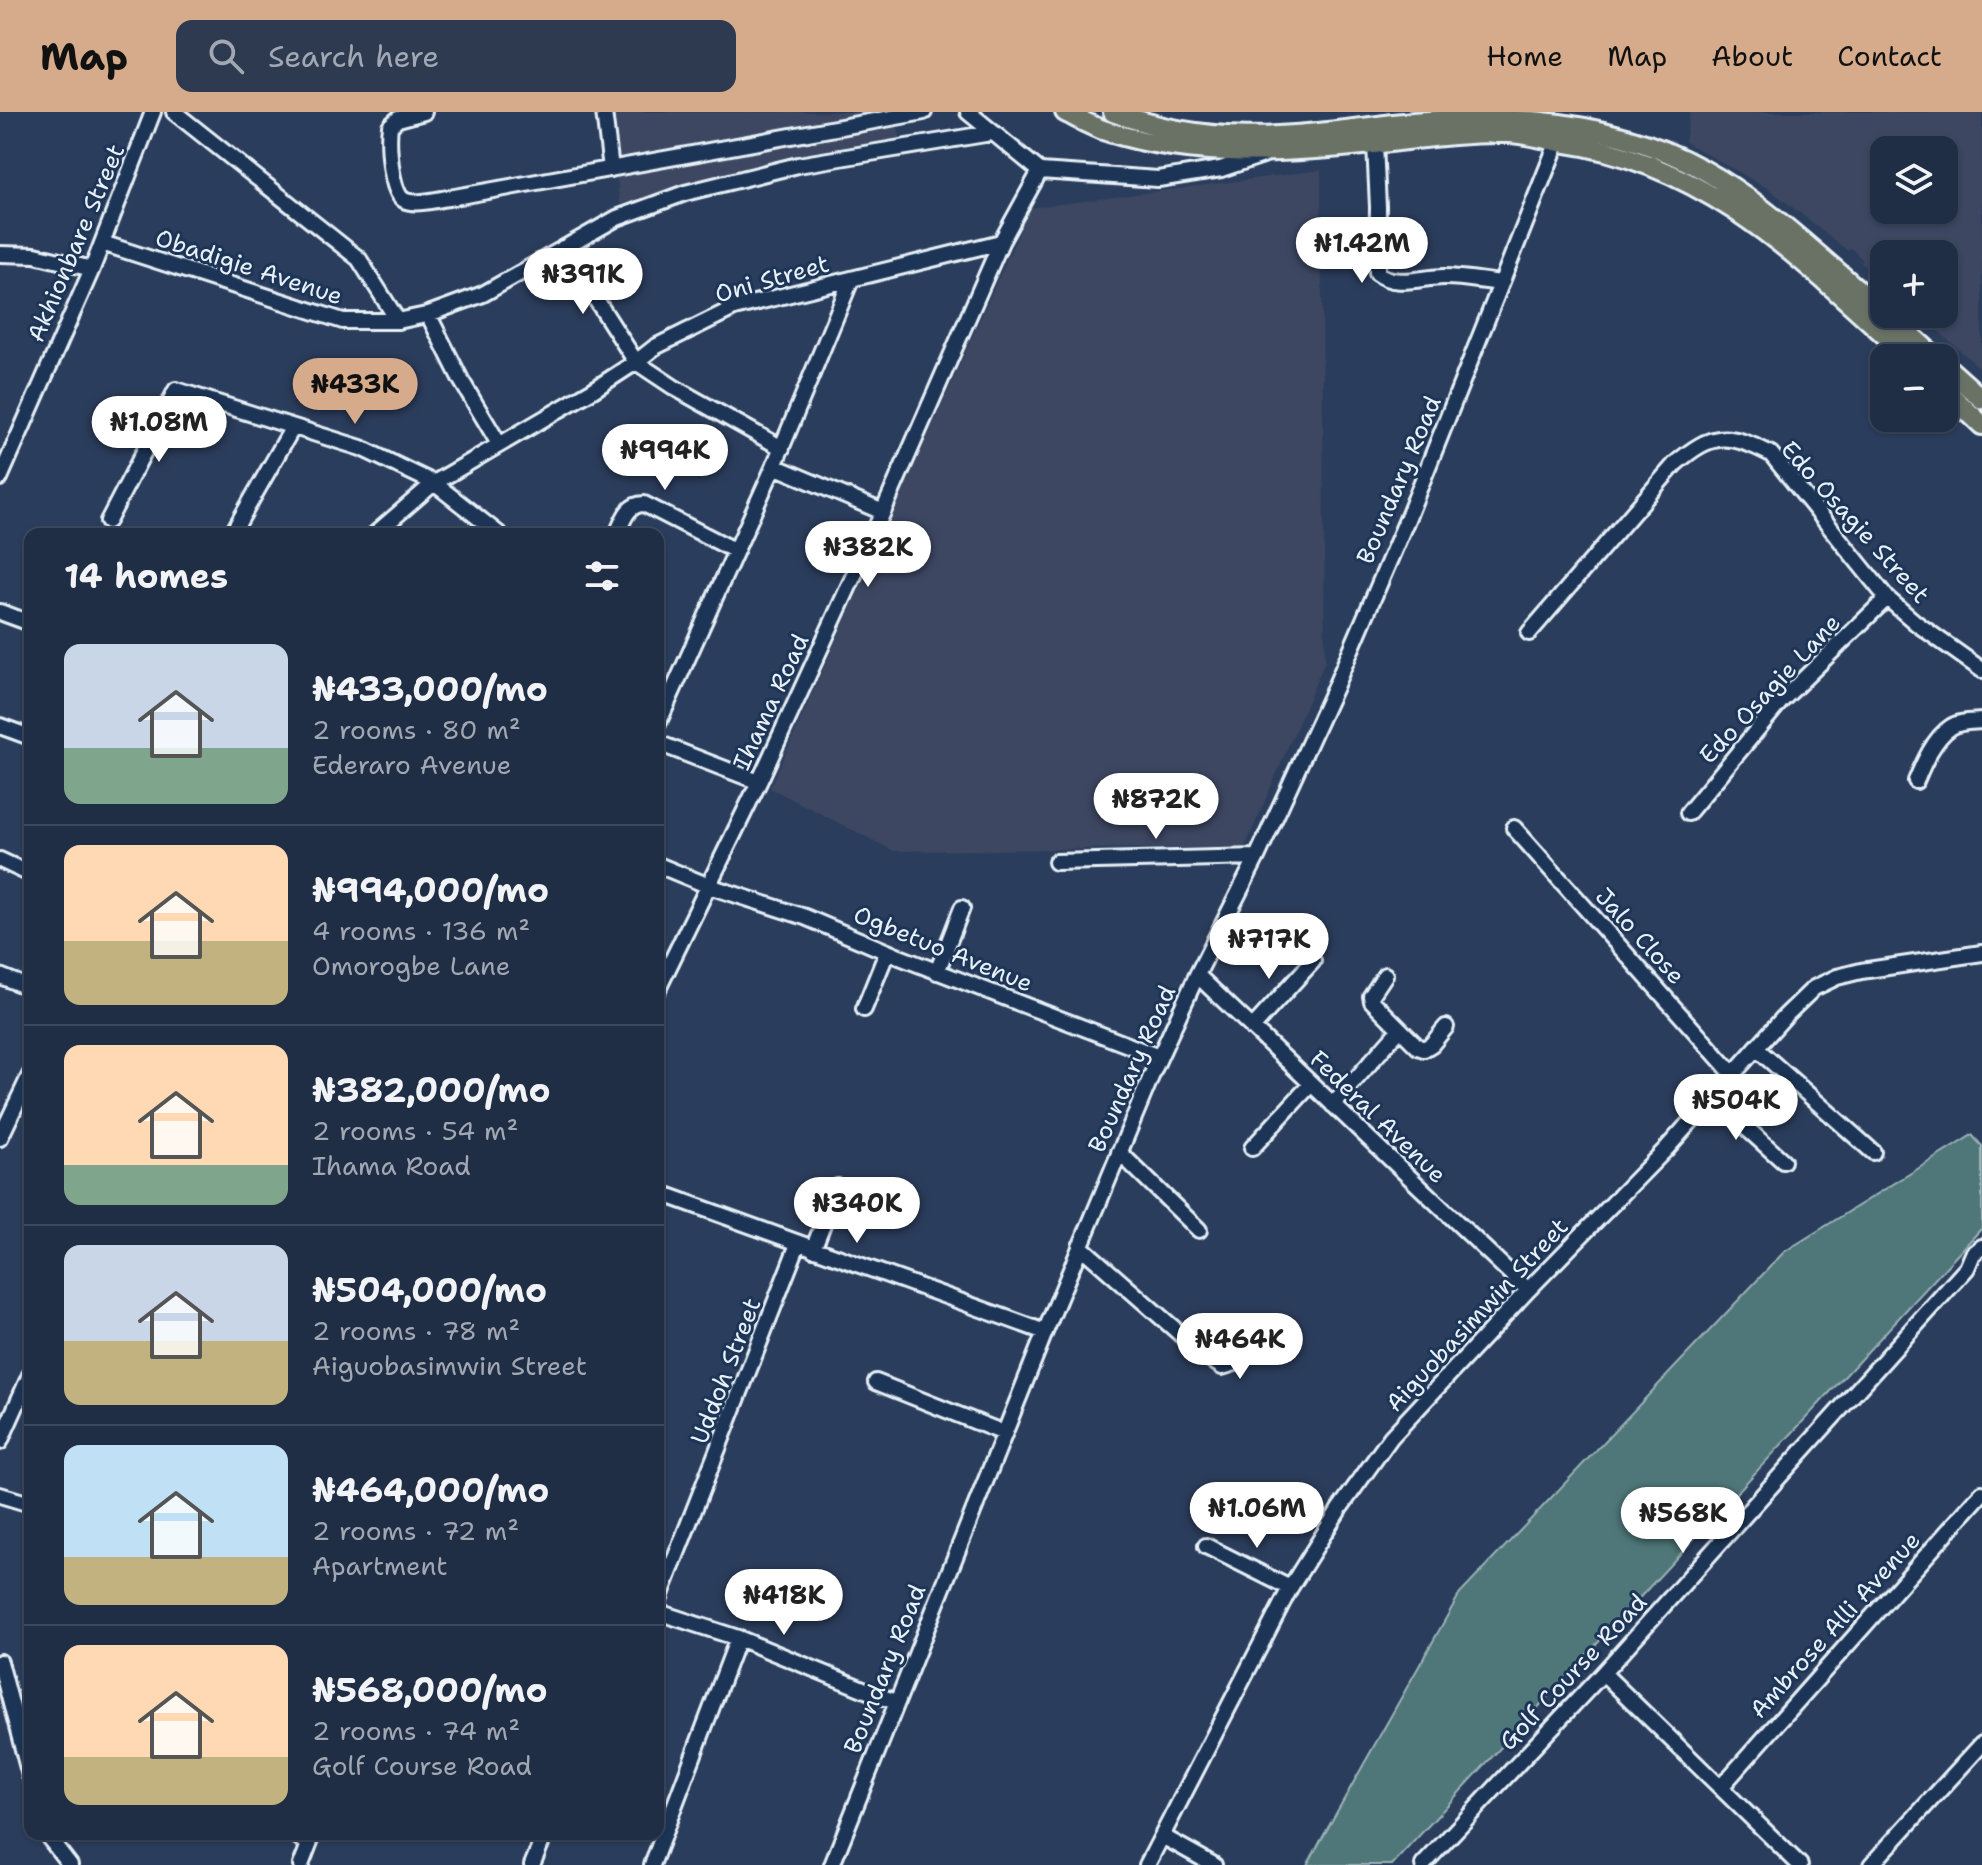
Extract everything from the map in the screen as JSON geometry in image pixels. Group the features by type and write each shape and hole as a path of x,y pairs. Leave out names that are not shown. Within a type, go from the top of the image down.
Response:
{"main road":[{"path":"1065,112 1106,131 1149,143 1230,153 1393,118 1490,117 1557,121 1607,131 1642,143 1717,178 1783,225 1870,300"},
{"path":"1113,112 1141,123 1183,133 1270,145 1375,144 1463,133 1511,132 1592,146 1628,157 1703,189 1746,217 1793,253 1894,344"},
{"path":"1902,328 1920,344"},
{"path":"1958,378 1982,399"},
{"path":"1958,402 1982,425"}],"street":[{"name":"Akhionbare Street","path":"0,478 92,269 153,112"},
{"path":"174,112 359,259 398,321"},
{"path":"424,112 398,119 390,126 388,145 397,192 402,199 411,202 924,112"},
{"path":"604,112 611,169"},
{"path":"968,112 1040,171 1158,179 1221,169 1270,145"},
{"name":"Boundary Road","path":"832,1865 895,1702 1159,1057 1257,857 1408,517 1558,141 1557,121"},
{"name":"Obadigie Avenue","path":"102,243 343,321 398,321 428,314 483,294 617,218 685,193 798,165 991,133"},
{"path":"1375,144 1377,273 1386,280 1444,277 1501,283"},
{"name":"Ihama Road","path":"664,977 759,782 883,512 1001,242 1040,171"},
{"name":"Oni Street","path":"382,528 434,483 636,362 655,347 734,308 1001,242"},
{"path":"563,248 636,362 675,388 782,448"},
{"path":"0,254 35,255 92,269"},
{"path":"664,710 782,448 851,280"},
{"path":"428,314 481,417 499,444"},
{"path":"108,521 176,390 361,448 434,483 491,528"},
{"path":"235,528 293,427"},
{"name":"Edo Osagie Street","path":"1529,633 1675,464 1697,445 1722,437 1744,441 1771,454 1887,598 1916,623 1982,670"},
{"path":"774,466 883,512"},
{"path":"620,528 628,511 636,504 644,504 734,550"},
{"name":"Edo Osagie Lane","path":"1688,813 1781,701 1887,598"},
{"path":"0,612 24,621"},
{"path":"1916,781 1924,762 1949,728 1982,721"},
{"path":"0,726 24,735"},
{"path":"664,745 759,782"},
{"name":"Jalo Close","path":"1514,828 1733,1074"},
{"path":"1056,862 1257,857"},
{"path":"0,860 24,871"},
{"name":"Ogbetuo Avenue","path":"664,867 709,886 805,917 937,972 1159,1057"},
{"path":"937,972 962,908"},
{"path":"864,1009 887,952"},
{"name":"Aiguobasimwin Street","path":"1147,1865 1290,1588 1340,1508 1391,1437 1528,1290 1666,1149 1814,988 1837,977 1861,971 1982,953"},
{"path":"1252,1028 1313,961"},
{"name":"Federal Avenue","path":"1197,975 1528,1290"},
{"path":"1385,975 1371,996 1372,1001 1418,1047 1424,1049 1432,1044 1446,1027"},
{"path":"0,976 24,986"},
{"path":"1333,1105 1400,1029"},
{"path":"1756,1048 1873,1152"},
{"path":"0,1138 7,1105 24,1083"},
{"path":"1252,1148 1311,1084"},
{"path":"1712,1097 1783,1161"},
{"path":"1119,1152 1199,1230"},
{"path":"813,1249 838,1187"},
{"path":"664,1194 1045,1332"},
{"name":"Uddoh Street","path":"664,1587 798,1244"},
{"path":"1080,1246 1203,1354 1222,1367 1235,1363 1268,1329"},
{"name":"Golf Course Road","path":"1423,1865 1975,1267 1973,1254 1982,1247"},
{"path":"876,1382 1004,1433"},
{"path":"0,1442 24,1388"},
{"name":"Ambrose Alli Avenue","path":"1721,1787 1982,1493"},
{"path":"0,1495 24,1502"},
{"path":"1206,1546 1290,1588"},
{"path":"664,1614 738,1638 895,1702"},
{"path":"664,1833 738,1638"},
{"path":"0,1662 24,1753"},
{"path":"1603,1673 1800,1865"},
{"path":"1871,1865 1982,1744"},
{"path":"1162,1836 1214,1865"},
{"path":"51,1840 70,1865"},
{"path":"301,1865 311,1840"},
{"path":"532,1865 542,1840"},
{"path":"652,1865 661,1840"}],"shaded area":[{"path":"609,112 895,112 901,141 743,171 671,193 620,204"},
{"path":"1690,112 1982,112 1982,370 1958,349 1958,344 1953,344 1935,328 1958,328 1958,240 1870,240 1870,271 1851,248 1848,251 1769,189 1685,142"},
{"path":"1321,170 1325,661 1245,847 894,851 770,788 1030,208"}],"green space":[{"path":"1972,1135 1982,1146 1982,1228 1392,1865 1307,1865 1459,1595 1784,1252"}]}
